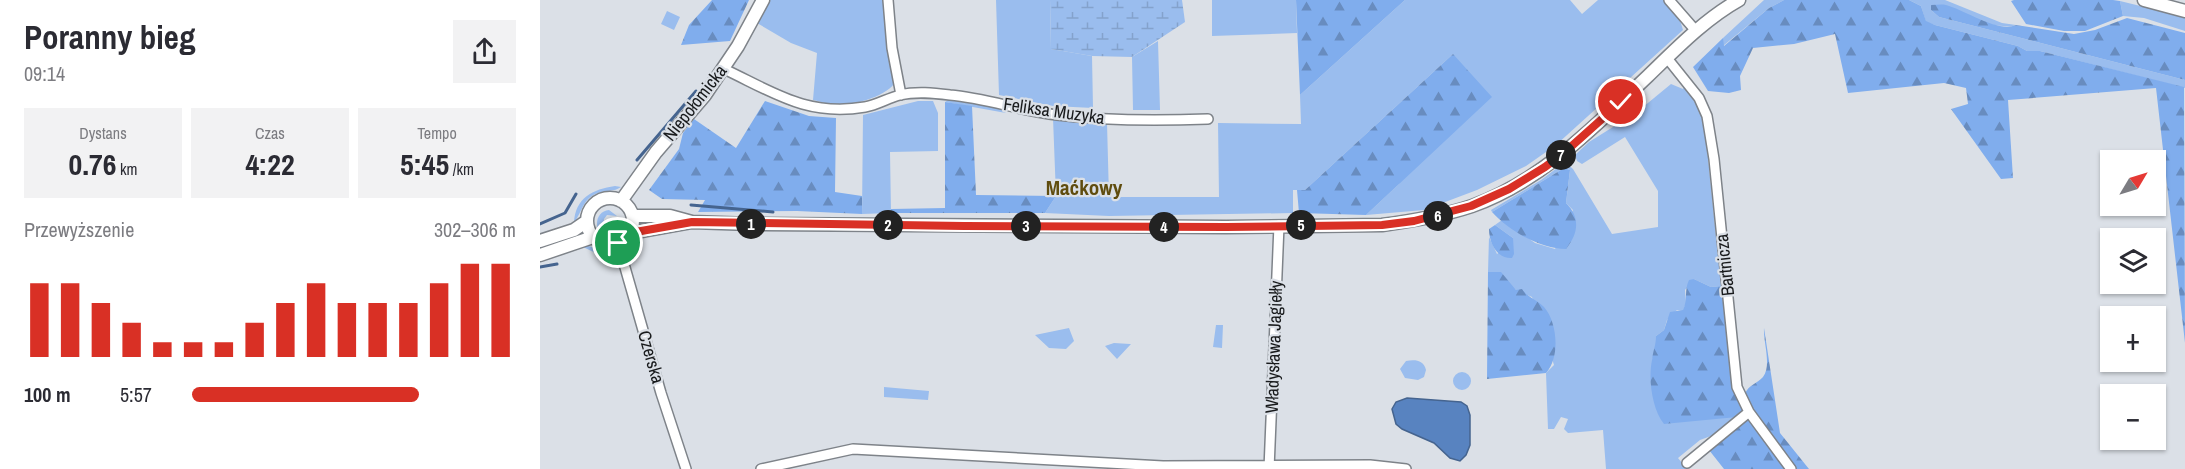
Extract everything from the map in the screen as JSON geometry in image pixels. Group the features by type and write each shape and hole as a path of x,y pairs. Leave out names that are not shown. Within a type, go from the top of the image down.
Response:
{"main road":[{"name":"Niepołomicka","path":"621,201 656,152 724,69 763,0"},
{"path":"630,233 633,216 621,201 613,199 598,202 592,207 587,221 589,230 593,237 605,244 618,243 630,233 692,222 1226,227 1382,225 1430,218 1484,201 1509,189 1558,157 1696,32 1739,0"},
{"path":"2144,0 2185,11"},
{"path":"633,216 670,216 692,222"},
{"path":"540,242 574,230 587,221"},
{"path":"540,255 593,237"}],"street":[{"path":"888,0 892,48 901,95"},
{"path":"1669,0 1696,32"},
{"name":"Bartnicza","path":"1667,58 1699,98 1707,116 1714,159 1737,387 1749,412 1791,469"},
{"name":"Feliksa Muzyka","path":"724,69 788,101 828,109 867,107 901,95 920,93 953,95 1057,115 1143,121 1208,119"},
{"name":"Władysława Jagiełły","path":"1269,468 1279,225"},
{"name":"Czerska","path":"618,243 661,393 686,469"},
{"path":"1687,463 1749,412"},
{"path":"761,469 853,449 1169,466 1269,468 1370,465 1406,469"}],"green space":[{"path":"712,0 749,0 730,41 681,45 689,25"},
{"path":"770,0 885,0 888,45 894,84 875,97 848,104 832,105 813,100 817,53 791,43 757,23"},
{"path":"996,0 1050,0 1051,49 1092,56 1093,108 1053,106 999,95"},
{"path":"1050,0 1182,0 1185,22 1132,57 1092,56 1051,49"},
{"path":"1212,0 1296,0 1297,33 1212,36"},
{"path":"1296,0 1405,0 1300,95"},
{"path":"1405,0 1570,0 1582,14 1598,0 1664,0 1679,17 1683,30 1556,145 1526,166 1477,190 1424,210 1366,215 1399,184 1453,54 1305,190 1293,190 1293,213 1109,216 1045,213 1056,196 1053,118 1107,123 1109,197 1219,197 1218,123 1301,124 1300,95"},
{"path":"1764,0 1784,0 1769,8 1723,46 1723,38"},
{"path":"1784,0 1909,0 1921,6 1926,21 1935,25 2018,46 2027,51 2040,51 2184,87 2185,343 2166,176 2166,150 2163,150 2156,88 2008,100 2013,178 2001,179 1951,109 1968,104 1966,88 1944,83 1848,93 1835,34 1794,44 1753,48 1740,76 1741,90 1729,93 1708,91 1693,67 1723,38 1724,46 1769,8"},
{"path":"1909,0 1945,0 2002,23 2016,25 1988,24 1931,10 1939,17 2185,80 2185,88 2040,51 2027,51 2018,46 1935,25 1926,22 1921,6"},
{"path":"2011,1 2120,1 2123,16 2085,31 2064,31 2026,24"},
{"path":"2120,1 2185,17 2185,31 2144,18 2123,16"},
{"path":"1931,5 1946,5 1991,24 2009,27 2016,25 2074,34 2095,30 2127,18 2185,33 2185,80 1939,17 1931,10"},
{"path":"667,11 680,17 674,30 661,24"},
{"path":"1158,41 1160,110 1133,110 1132,57"},
{"path":"1453,54 1492,97 1366,215 1299,213 1297,190 1305,190"},
{"path":"1671,84 1683,89 1684,87 1688,92 1697,106 1705,128 1721,286 1711,287 1694,279 1685,290 1686,303 1683,311 1677,310 1667,320 1664,330 1656,336 1656,350 1652,360 1652,387 1728,417 1737,417 1719,433 1700,440 1678,458 1687,469 1606,469 1603,430 1568,433 1564,429 1568,419 1561,417 1554,429 1548,429 1546,373 1554,365 1532,297 1516,290 1488,272 1489,237 1497,254 1513,242 1513,238 1495,225 1502,220 1535,243 1555,249 1573,210 1566,203 1570,170 1564,168 1492,212 1491,210 1541,180 1565,162 1573,169 1612,234 1658,227 1658,191 1625,137 1582,164 1577,161 1575,155 1589,142 1637,112"},
{"path":"950,99 1002,109 1006,113 945,102"},
{"path":"765,101 809,116 836,118 835,192 862,196 862,214 797,211 698,212 705,200 662,199 649,190 679,149 683,133 694,119 736,148"},
{"path":"918,101 933,101 938,113 938,151 890,152 891,213 862,214 863,115"},
{"path":"945,102 972,106 976,195 1056,196 1045,213 891,213 891,209 945,208"},
{"path":"1564,168 1570,170 1566,203 1576,220 1573,238 1566,249 1546,246 1526,238 1507,226 1492,212"},
{"path":"615,186 621,187 598,193 589,198 574,223 578,207 587,196"},
{"path":"609,210 617,216 607,215 603,228 598,230 599,217 603,212"},
{"path":"1495,225 1513,238 1512,258 1502,256 1492,245 1489,229"},
{"path":"586,245 606,252 613,259 608,259 581,246"},
{"path":"1488,272 1501,272 1516,290 1522,289 1542,305 1549,314 1556,340 1554,359 1546,373 1487,379"},
{"path":"1694,279 1711,287 1721,286 1733,384 1744,412 1737,417 1664,424 1656,410 1651,385 1656,336 1664,330 1670,312 1683,310 1689,280"},
{"path":"1216,325 1223,325 1222,348 1213,347"},
{"path":"1069,328 1074,341 1066,349 1049,348 1035,335"},
{"path":"1764,328 1780,433 1809,469 1795,469 1768,434 1745,394 1766,372"},
{"path":"1114,343 1131,344 1117,359 1105,346"},
{"path":"1406,361 1421,362 1426,370 1424,377 1418,380 1405,378 1400,369"},
{"path":"1462,372 1468,375 1471,381 1468,387 1462,390 1456,387 1453,381 1456,375"},
{"path":"884,387 929,391 928,400 884,397"},
{"path":"1745,418 1748,418 1789,469 1724,469 1709,450"}],"shaded area":[{"path":"1407,398 1461,402 1467,406 1470,415 1470,445 1466,455 1460,461 1450,458 1434,443 1396,424 1392,409 1396,402"}],"waterway":[{"path":"637,160 696,91"},
{"path":"540,224 565,213 576,194"},
{"path":"691,205 773,212"},
{"path":"540,267 557,264"}],"district":[{"name":"Maćkowy","path":"1084,188"}],"route":[{"path":"618,243 630,233 692,222 1226,227 1382,225 1414,221 1471,206 1509,189 1565,152 1621,102"}]}
